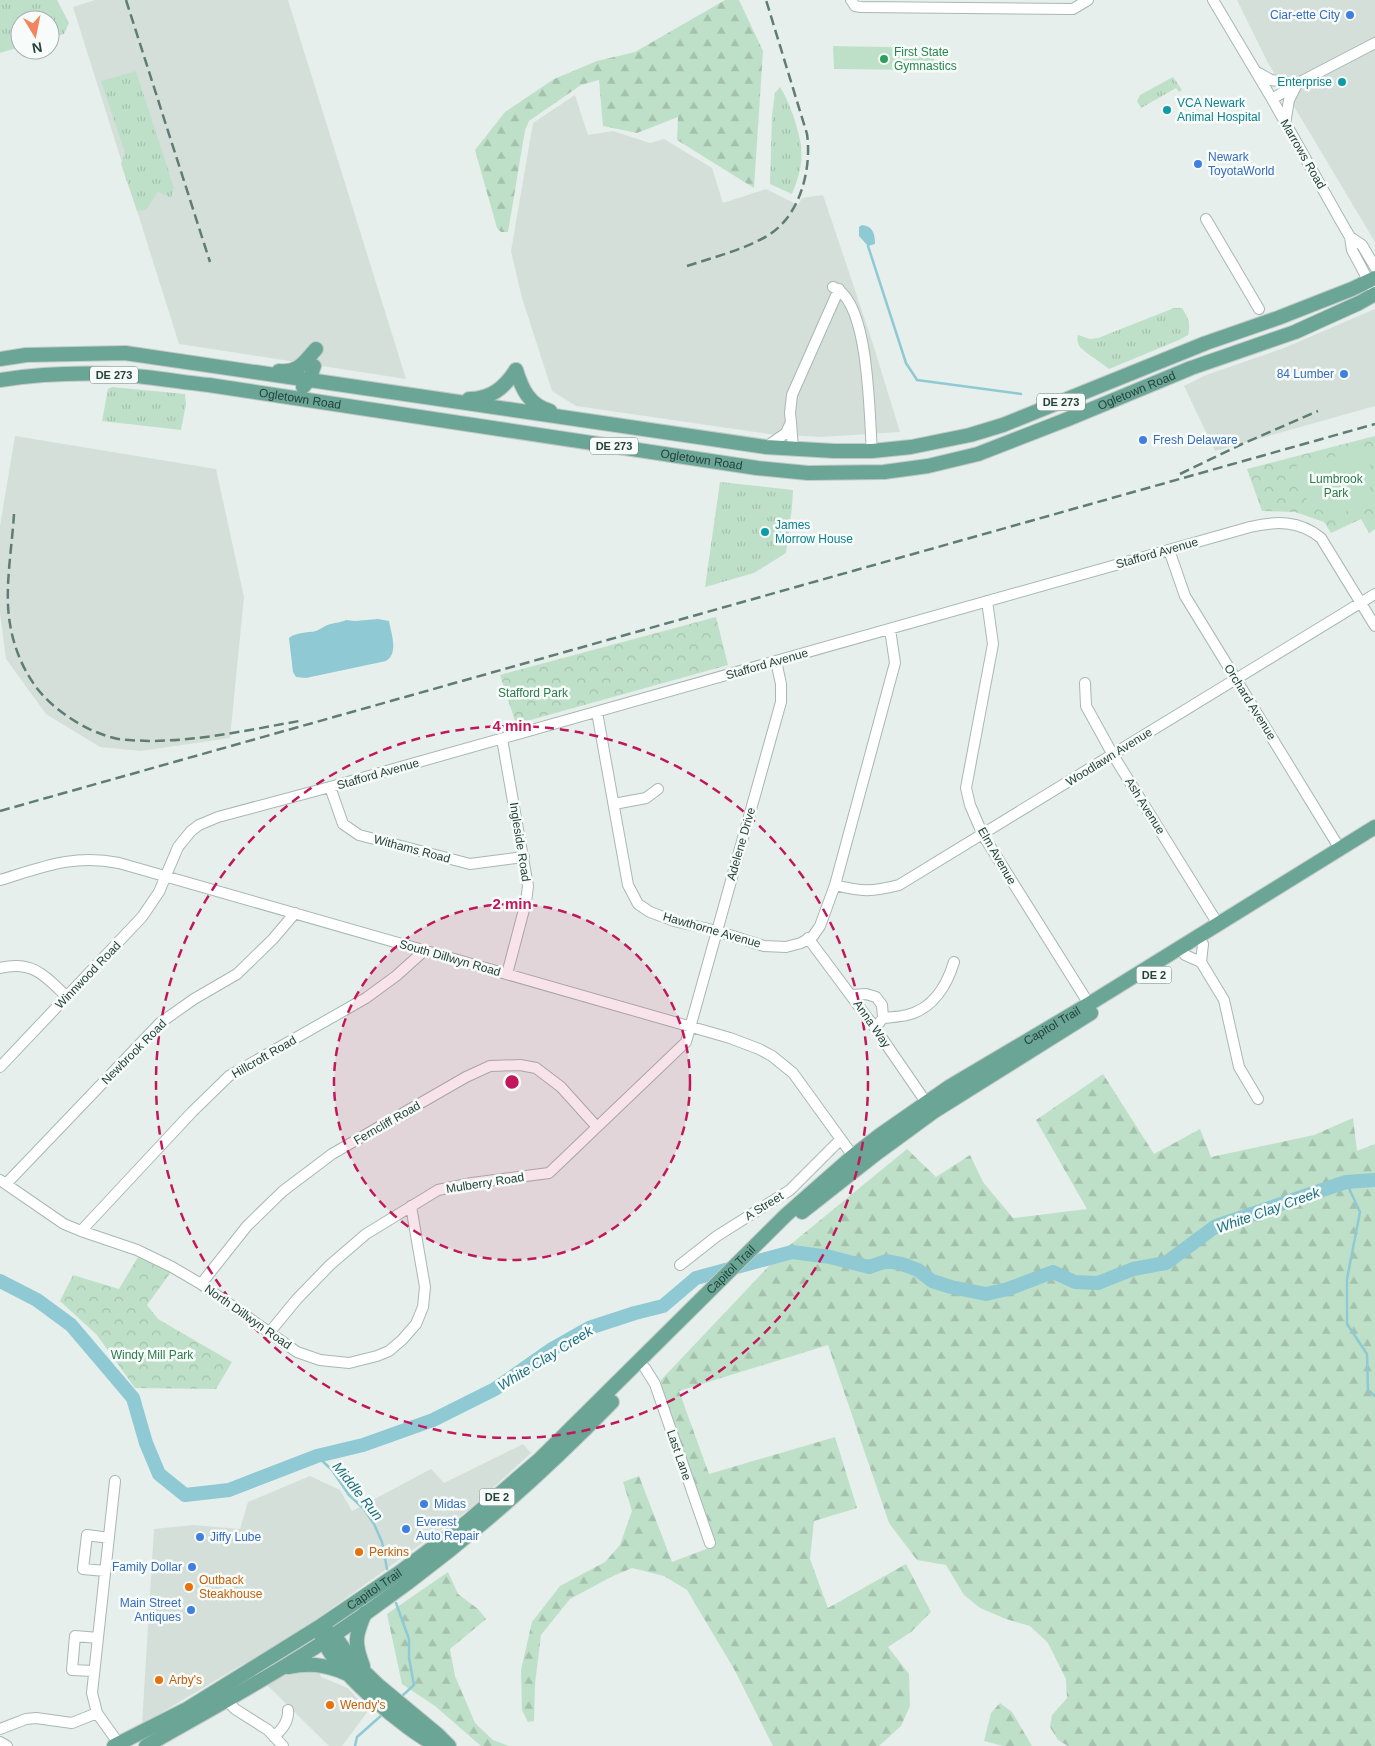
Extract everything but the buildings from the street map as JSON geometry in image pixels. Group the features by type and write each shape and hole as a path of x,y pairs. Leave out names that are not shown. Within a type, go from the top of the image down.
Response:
{"main road":[{"name":"Ogletown Road","path":"0,359 26,354 125,353 766,447 793,450 872,450 911,447 1003,425 1206,343 1373,286"},
{"name":"Ogletown Road","path":"0,380 80,374 126,375 757,468 808,473 884,472 928,466 994,448 1191,368 1295,332 1359,303 1373,286"},
{"path":"1129,393 1162,372 1198,357 1205,350 1206,343"},
{"path":"245,371 287,372 303,364 316,349"},
{"path":"209,386 236,384 288,392 295,391 309,380 314,366"},
{"path":"1078,414 1077,406 1121,386 1145,368"},
{"path":"448,401 480,399 491,395 508,383 516,370 520,383 533,404 566,418"},
{"path":"722,462 777,463 793,450"},
{"name":"Capitol Trail","path":"789,1217 877,1153 930,1107 994,1059 1089,1004 1375,827"},
{"name":"Capitol Trail","path":"117,1745 187,1709 318,1627 400,1572 467,1522 540,1459 659,1347 853,1156 930,1107 1186,955 1375,839"},
{"name":"Capitol Trail","path":"146,1746 280,1668 328,1638 408,1583 474,1531 540,1474 644,1368 659,1347"},
{"path":"365,1613 357,1632 357,1650 366,1674"},
{"path":"318,1627 402,1707 449,1746"},
{"path":"328,1638 339,1665 358,1686 393,1715 438,1746"},
{"path":"280,1668 307,1663 331,1667 347,1674"}],"street":[{"path":"851,0 855,6 860,7 1073,9 1088,0"},
{"name":"Marrows Road","path":"1213,0 1272,99 1350,237 1352,250 1373,286"},
{"path":"1272,99 1375,43"},
{"path":"1256,72 1272,80 1297,84"},
{"path":"1285,124 1290,100 1297,84"},
{"path":"1206,219 1259,309"},
{"name":"Marrows Road","path":"1350,237 1364,248 1375,267"},
{"path":"793,450 790,413 792,395 836,288 852,308 863,344 872,450"},
{"path":"766,447 786,433 791,422"},
{"name":"Stafford Avenue","path":"166,876 178,847 191,831 218,817 502,739 1260,525 1291,523 1308,529 1321,538 1375,626"},
{"name":"Orchard Avenue","path":"1169,550 1182,590 1340,849"},
{"name":"Woodlawn Avenue","path":"835,885 873,892 899,885 1375,594"},
{"name":"Elm Avenue","path":"987,601 993,644 966,788 970,805 983,835 1089,1004"},
{"path":"808,938 813,936 820,926 835,885 895,663 890,629"},
{"name":"Adelene Drive","path":"691,1027 781,702 781,684 776,661"},
{"name":"Ash Avenue","path":"1085,683 1086,706 1113,755 1218,924"},
{"name":"Hawthorne Avenue","path":"597,712 628,884 638,904 650,912 674,922 717,931 764,946 786,947 801,943 808,938"},
{"name":"Ingleside Road","path":"502,739 524,857 528,893 507,974"},
{"name":"Withams Road","path":"330,787 343,824 359,835 470,864 524,857"},
{"path":"614,804 646,798 658,789"},
{"name":"South Dillwyn Road","path":"0,880 62,862 83,859 105,860 425,950 746,1044 772,1056 783,1064 802,1084 853,1156"},
{"name":"Winnwood Road","path":"0,1067 142,917 151,905 166,876"},
{"name":"Newbrook Road","path":"3,1182 160,1023 194,999 237,974 273,939 295,913"},
{"name":"Anna Way","path":"808,938 875,1028 930,1107"},
{"path":"1201,962 1203,944"},
{"name":"Hillcroft Road","path":"80,1231 192,1112 229,1076 366,998 396,976 425,950"},
{"path":"1186,955 1201,962 1224,1000 1239,1067 1258,1099"},
{"path":"875,1028 884,1018 907,1015 928,1005 945,986 954,962"},
{"path":"0,968 20,965 36,970 67,997"},
{"path":"851,995 866,994 876,997 882,1005 884,1018"},
{"name":"Mulberry Road","path":"269,1333 297,1299 330,1265 366,1234 438,1190 472,1183 549,1173 686,1042 691,1027"},
{"name":"Ferncliff Road","path":"201,1284 247,1226 283,1191 332,1154 466,1077 490,1066 520,1065 536,1068 561,1087 597,1127"},
{"name":"A Street","path":"680,1265 717,1236 790,1190 841,1139"},
{"name":"North Dillwyn Road","path":"3,1182 64,1224 137,1250 172,1267 201,1284 297,1352 320,1360 349,1363 389,1351 416,1324 423,1307 425,1287 411,1206"},
{"name":"Last Lane","path":"644,1368 655,1384 710,1544"},
{"path":"115,1481 92,1693 97,1713 117,1745"},
{"path":"105,1571 83,1569 88,1535 109,1538"},
{"path":"94,1672 72,1670 75,1636 98,1638"},
{"path":"226,1700 236,1709 257,1721 283,1746"},
{"path":"274,1737 285,1726 288,1710"},
{"path":"0,1729 26,1719 36,1718 72,1723 97,1713"},
{"path":"0,1742 7,1746"}],"shaded area":[{"path":"95,0 288,0 406,379 179,344 73,7"},
{"path":"1237,0 1375,0 1375,242 1268,63"},
{"path":"575,95 588,135 613,131 650,143 664,139 712,168 723,203 766,189 798,205 802,198 823,195 873,344 900,432 821,437 769,434 576,406 552,391 522,298 511,251 533,123"},
{"path":"1375,309 1375,406 1215,451 1184,386 1206,375 1284,348"},
{"path":"15,436 216,469 244,597 230,738 141,751 100,747 46,714 6,659 0,613 0,526"},
{"path":"523,1444 531,1453 471,1508 306,1627 321,1677 348,1688 368,1711 342,1746 329,1746 245,1663 142,1724 154,1529 193,1525 240,1529 248,1502 310,1476 340,1490 352,1511 431,1469 444,1483"}],"green space":[{"path":"0,0 57,0 69,23 64,34 60,35 60,10 10,10 10,50 0,53"},
{"path":"725,0 739,0 763,51 754,188 677,140 678,117 637,133 603,126 599,80 581,85 529,121 525,130 508,232 501,232 497,228 475,150 505,112 554,79 597,61 635,52"},
{"name":"First State Gymnastics","path":"833,46 934,48 934,70 834,69"},
{"path":"136,71 174,188 171,198 158,192 146,210 137,211 121,164 125,153 101,81"},
{"path":"1173,77 1182,90 1179,92 1176,88 1141,108 1137,101 1140,95"},
{"path":"780,87 793,115 801,146 801,163 792,194 770,184 772,116 775,93"},
{"path":"1174,308 1182,308 1186,314 1189,324 1188,335 1109,369 1078,344 1078,335 1090,339 1098,338"},
{"path":"112,387 185,394 186,404 181,430 102,421 108,389"},
{"name":"Lumbrook Park","path":"1375,436 1375,529 1369,533 1361,519 1331,533 1324,522 1295,512 1262,511 1247,469"},
{"path":"1366,449 1373,475 1366,503 1334,517 1308,504 1296,466"},
{"path":"720,482 793,490 786,553 754,573 705,587"},
{"name":"Stafford Park","path":"716,617 728,665 516,724 500,675"},
{"path":"576,677 581,697 569,700 563,681"},
{"path":"1103,1074 1154,1154 1200,1129 1211,1157 1314,1135 1353,1118 1357,1151 1375,1144 1375,1746 1068,1746 1058,1740 1050,1727 1052,1715 1067,1698 1066,1679 1048,1643 1030,1626 1006,1619 980,1608 964,1595 946,1565 917,1560 889,1523 828,1345 679,1391 709,1474 835,1437 857,1508 814,1521 810,1559 828,1608 906,1564 931,1612 911,1632 888,1647 909,1674 910,1706 901,1726 879,1746 773,1746 734,1669 687,1590 664,1576 632,1568 570,1599 541,1635 535,1684 534,1721 528,1722 522,1710 521,1670 532,1622 560,1586 605,1562 620,1545 632,1511 623,1482 639,1476 672,1562 714,1546 659,1392 661,1380 785,1249 907,1149 936,1177 970,1155 983,1182 1013,1218 1087,1209 1036,1120"},
{"name":"Windy Mill Park","path":"138,1257 171,1272 147,1305 158,1319 232,1362 216,1389 135,1388 97,1335 60,1301 73,1275 119,1289"},
{"path":"448,1572 458,1594 478,1609 486,1619 450,1649 455,1676 475,1723 493,1740 509,1746 481,1746 435,1706 402,1684 387,1614"},
{"path":"1000,1703 1012,1712 1032,1746 1003,1746 984,1741 991,1713"}],"water":[{"path":"862,225 869,227 873,231 875,244 868,246 859,236 859,227"},
{"path":"378,619 389,621 393,648 390,657 386,661 306,678 296,677 293,672 289,638 346,620"}],"waterway":[{"path":"868,246 906,363 917,380 1021,394"},
{"name":"White Clay Creek","path":"0,1281 37,1300 71,1325 133,1398 146,1443 159,1474 185,1495 229,1490 317,1456 363,1445 433,1420 495,1389 552,1349 589,1328 663,1306 696,1278 792,1252 830,1257 869,1267 887,1261 902,1264 918,1270 932,1281 986,1294 1008,1289 1053,1272 1075,1282 1098,1283 1133,1269 1166,1263 1216,1226 1346,1182 1375,1180"},
{"path":"1346,1182 1360,1212 1347,1279 1347,1324 1367,1354 1368,1390 1375,1396"},
{"name":"Middle Run","path":"317,1456 332,1470 349,1495 364,1509 374,1524 382,1542 387,1569"},
{"name":"Middle Run","path":"396,1603 409,1639 409,1658 414,1685 402,1696"},
{"name":"Middle Run","path":"355,1746 357,1737 383,1714"}],"railway":[{"path":"126,0 210,262"},
{"path":"687,266 738,249 767,236 788,217 801,191 808,162 807,134 766,0"},
{"path":"1180,474 1242,444 1318,411"},
{"path":"0,811 1375,424"},
{"path":"14,514 8,598 12,636 25,669 45,698 54,706 82,725 106,736 122,740 167,741 205,737 299,721"}],"place":[{"name":"Ciar-ette City","path":"1350,15"},
{"name":"First State Gymnastics","path":"884,59"},
{"name":"Enterprise","path":"1342,82"},
{"name":"VCA Newark Animal Hospital","path":"1167,110"},
{"name":"Newark ToyotaWorld","path":"1198,164"},
{"name":"84 Lumber","path":"1344,374"},
{"name":"Fresh Delaware","path":"1143,440"},
{"name":"James Morrow House","path":"765,532"},
{"name":"Midas","path":"424,1504"},
{"name":"Everest Auto Repair","path":"406,1529"},
{"name":"Jiffy Lube","path":"200,1537"},
{"name":"Perkins","path":"359,1552"},
{"name":"Family Dollar","path":"192,1567"},
{"name":"Outback Steakhouse","path":"189,1587"},
{"name":"Main Street Antiques","path":"191,1610"},
{"name":"Arby's","path":"159,1680"},
{"name":"Wendy's","path":"330,1705"}]}
